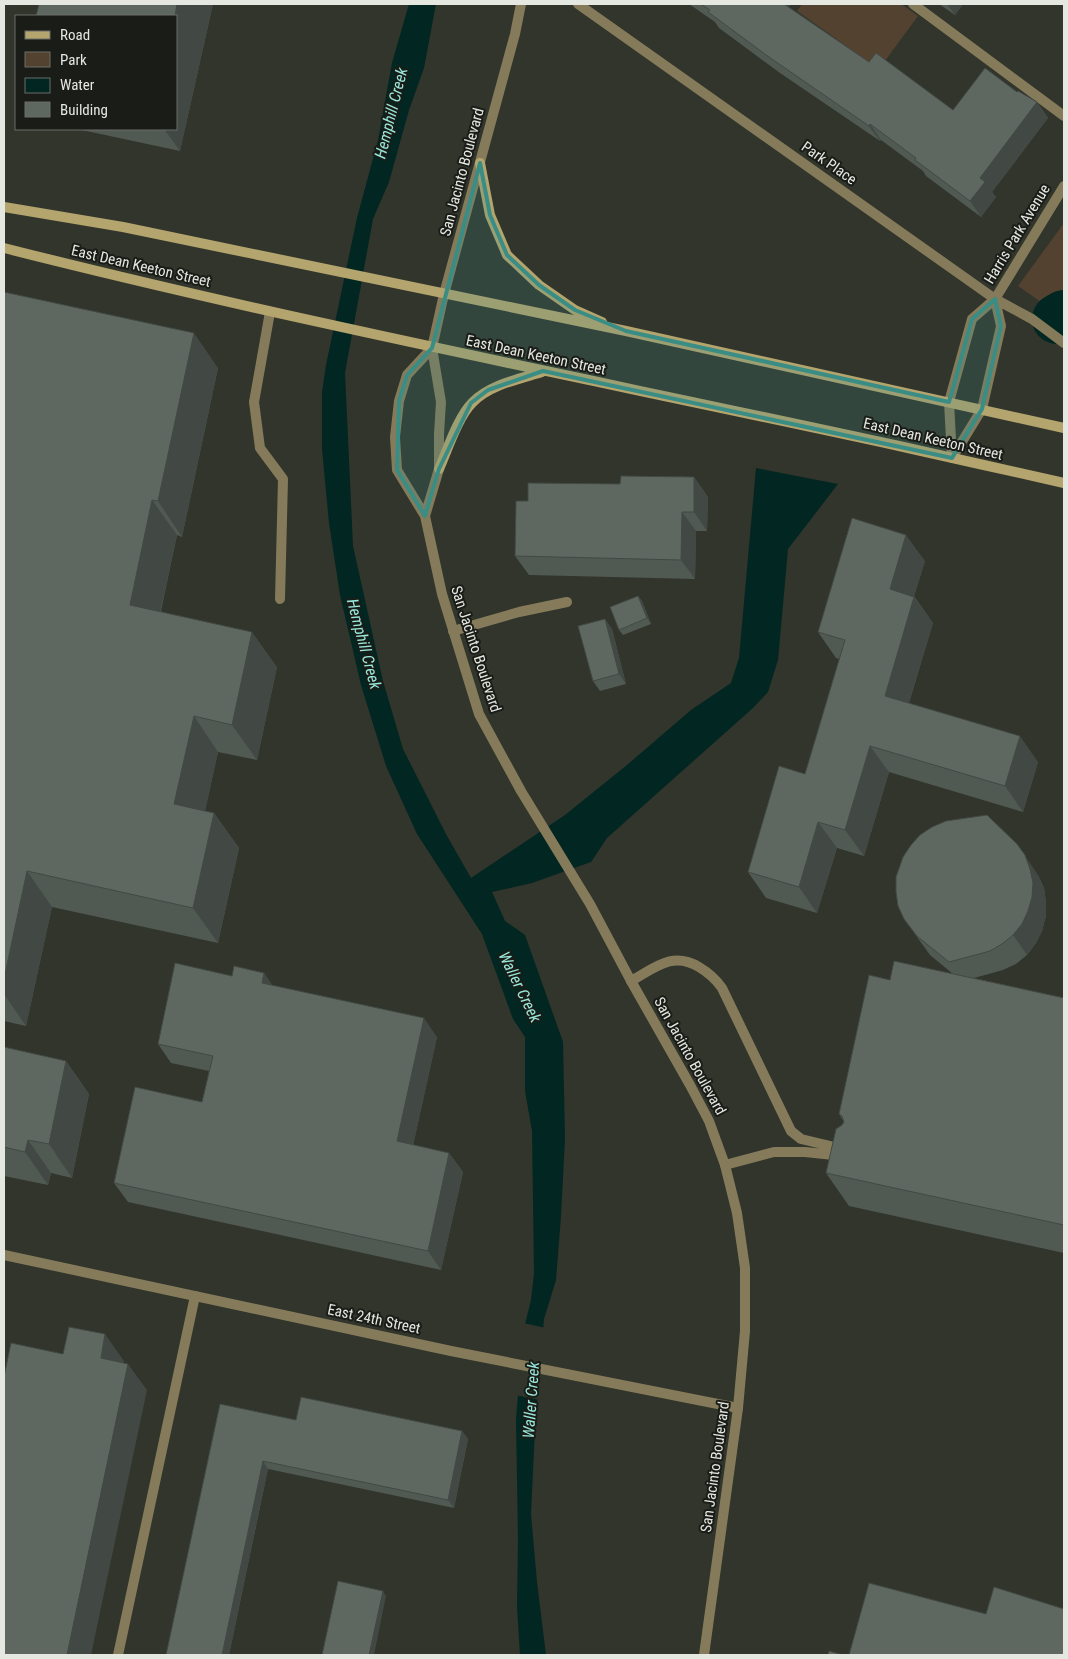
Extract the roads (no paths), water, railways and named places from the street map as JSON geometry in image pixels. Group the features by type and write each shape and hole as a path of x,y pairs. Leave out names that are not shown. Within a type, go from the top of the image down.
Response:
{"main road":[{"path":"480,163 490,215 507,254 539,285 575,310 626,331"},
{"name":"East Dean Keeton Street","path":"4,207 124,227 626,331 1064,428"},
{"name":"East Dean Keeton Street","path":"4,248 111,275 432,348 1064,483"},
{"path":"439,469 463,416 472,403 488,390 543,371"}],"street":[{"name":"San Jacinto Boulevard","path":"425,516 439,469 441,402 432,348 444,294 515,34 521,4"},
{"name":"Park Place","path":"578,4 995,299 1032,319 1064,343"},
{"path":"913,4 1064,116"},
{"name":"Harris Park Avenue","path":"952,458 949,402 972,319 995,299 1064,186"},
{"name":"Harris Park Avenue","path":"952,458 982,409 1001,326 995,299"},
{"path":"270,312 254,402 260,448 283,479 280,599"},
{"name":"San Jacinto Boulevard","path":"432,348 407,374 399,401 395,437 398,470 425,516 442,594 479,714 521,791 590,904 631,981 690,1084 709,1121 725,1165 737,1213 745,1268 745,1331 738,1408 704,1655"},
{"path":"453,631 518,612 567,602"},
{"path":"631,981 665,962 673,960 688,960 713,976 722,988 791,1131 801,1139 851,1154 774,1152 725,1165"},
{"name":"East 24th Street","path":"4,1255 480,1357 738,1408"},
{"path":"118,1655 195,1296"}],"water":[{"name":"Hemphill Creek","path":"409,4 436,4 424,68 409,110 389,182 373,219 345,373 353,546 383,681 403,749 447,836 471,878 565,815 691,710 731,683 739,658 756,468 838,484 788,549 778,660 768,692 753,708 607,838 591,862 532,883 492,892 505,921 525,935 563,1042 565,1139 561,1216 556,1280 544,1319 535,1428 531,1514 546,1655 520,1655 517,1607 516,1419 523,1332 531,1300 534,1273 532,1131 525,1091 525,1037 513,1019 482,934 417,834 386,766 361,685 340,595 329,523 322,449 322,392 326,365 357,218 378,140 392,63"}],"waterway":[{"name":"Waller Creek","path":"1057,319 1064,315"}]}
